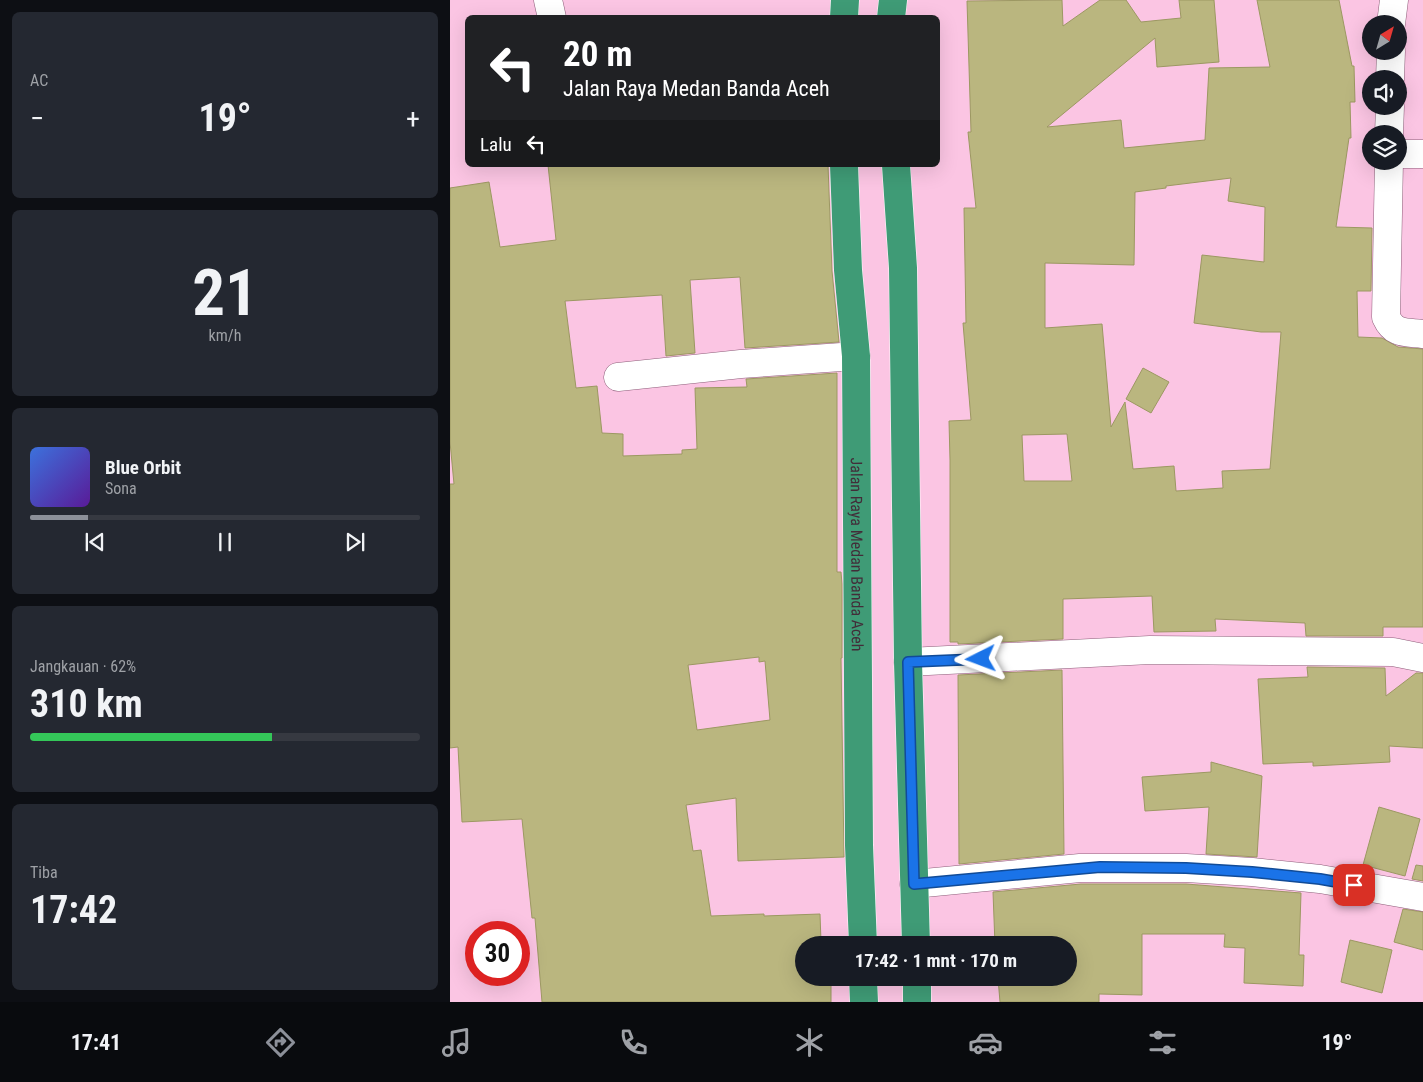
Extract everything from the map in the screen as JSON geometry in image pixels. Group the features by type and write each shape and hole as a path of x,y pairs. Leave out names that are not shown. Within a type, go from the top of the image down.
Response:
{"highway":[{"path":"844,15 845,0"},
{"path":"891,15 893,0"},
{"name":"Jalan Raya Medan Banda Aceh","path":"844,167 848,270 856,356 859,845 863,936"},
{"path":"896,167 903,268 908,662 916,936"},
{"path":"863,986 864,1002"},
{"path":"917,986 917,1002"}],"street":[{"path":"548,0 551,15"},
{"path":"1392,15 1394,0"},
{"path":"1407,154 1423,154"},
{"path":"1389,170 1386,317 1390,326 1397,331 1423,334"},
{"path":"618,377 741,364 856,356"},
{"path":"908,662 1150,650 1393,652 1423,658"},
{"path":"914,884 1080,868 1186,868 1320,879 1423,897"}],"building":[{"path":"1062,0 1063,26 1100,0 1126,0 1141,22 1181,18 1179,0 1214,0 1219,62 1157,67 1155,38 1047,127 1121,120 1124,148 1205,140 1209,68 1270,67 1257,0 1339,0 1352,66 1354,66 1355,102 1350,102 1351,138 1349,138 1336,227 1372,228 1371,291 1357,291 1358,337 1382,338 1398,347 1423,349 1423,627 1383,627 1383,636 1306,636 1305,623 1215,619 1216,631 1154,632 1152,596 1063,599 1063,639 958,644 958,642 950,642 949,421 971,420 963,323 966,323 964,208 976,208 968,132 971,132 967,1","holes":["1231,178 1228,201 1265,207 1264,262 1202,255 1194,323 1261,332 1281,332 1270,469 1222,471 1223,488 1176,491 1174,466 1133,469 1125,402 1111,427 1102,324 1045,328 1045,263 1134,265 1135,192","1067,434 1072,481 1024,481 1022,435"]},
{"path":"548,167 828,167 832,271 839,342 745,348 740,277 690,280 695,353 666,356 662,295 565,301 576,388 597,386 602,433 623,434 623,456 682,454 682,450 697,449 695,388 747,387 746,379 837,373 837,572 841,572 842,584 841,658 844,857 738,861 736,798 686,805 693,851 701,850 711,916 820,914 821,936 795,936 795,986 831,986 831,1002 542,1002 535,918 532,918 522,819 462,822 458,747 450,748 450,484 454,484 450,442 450,188 489,182 500,247 556,240","holes":["759,657 759,662 765,661 770,720 697,730 688,665"]},
{"path":"1143,368 1169,382 1151,413 1126,399"},
{"path":"1307,667 1385,668 1386,696 1416,673 1423,673 1423,748 1389,746 1390,762 1313,766 1313,762 1263,764 1258,679 1308,677"},
{"path":"1062,670 1064,854 959,864 958,675"},
{"path":"1211,762 1262,776 1257,857 1206,854 1209,807 1145,811 1142,777 1211,772"},
{"path":"1379,807 1420,819 1405,876 1363,865"},
{"path":"1416,865 1423,866 1423,881 1412,879"},
{"path":"1081,884 1186,884 1301,893 1299,955 1304,955 1303,986 1244,983 1245,948 1224,947 1225,934 1142,934 1142,995 1099,994 1099,1002 1000,1002 999,986 1077,986 1077,936 995,936 993,892"},
{"path":"1403,909 1423,912 1423,950 1394,942"},
{"path":"1350,940 1392,950 1382,993 1341,982"}],"route":[{"path":"981,659 908,662 914,884 1100,867 1186,868 1252,872 1320,879 1354,885"}]}
